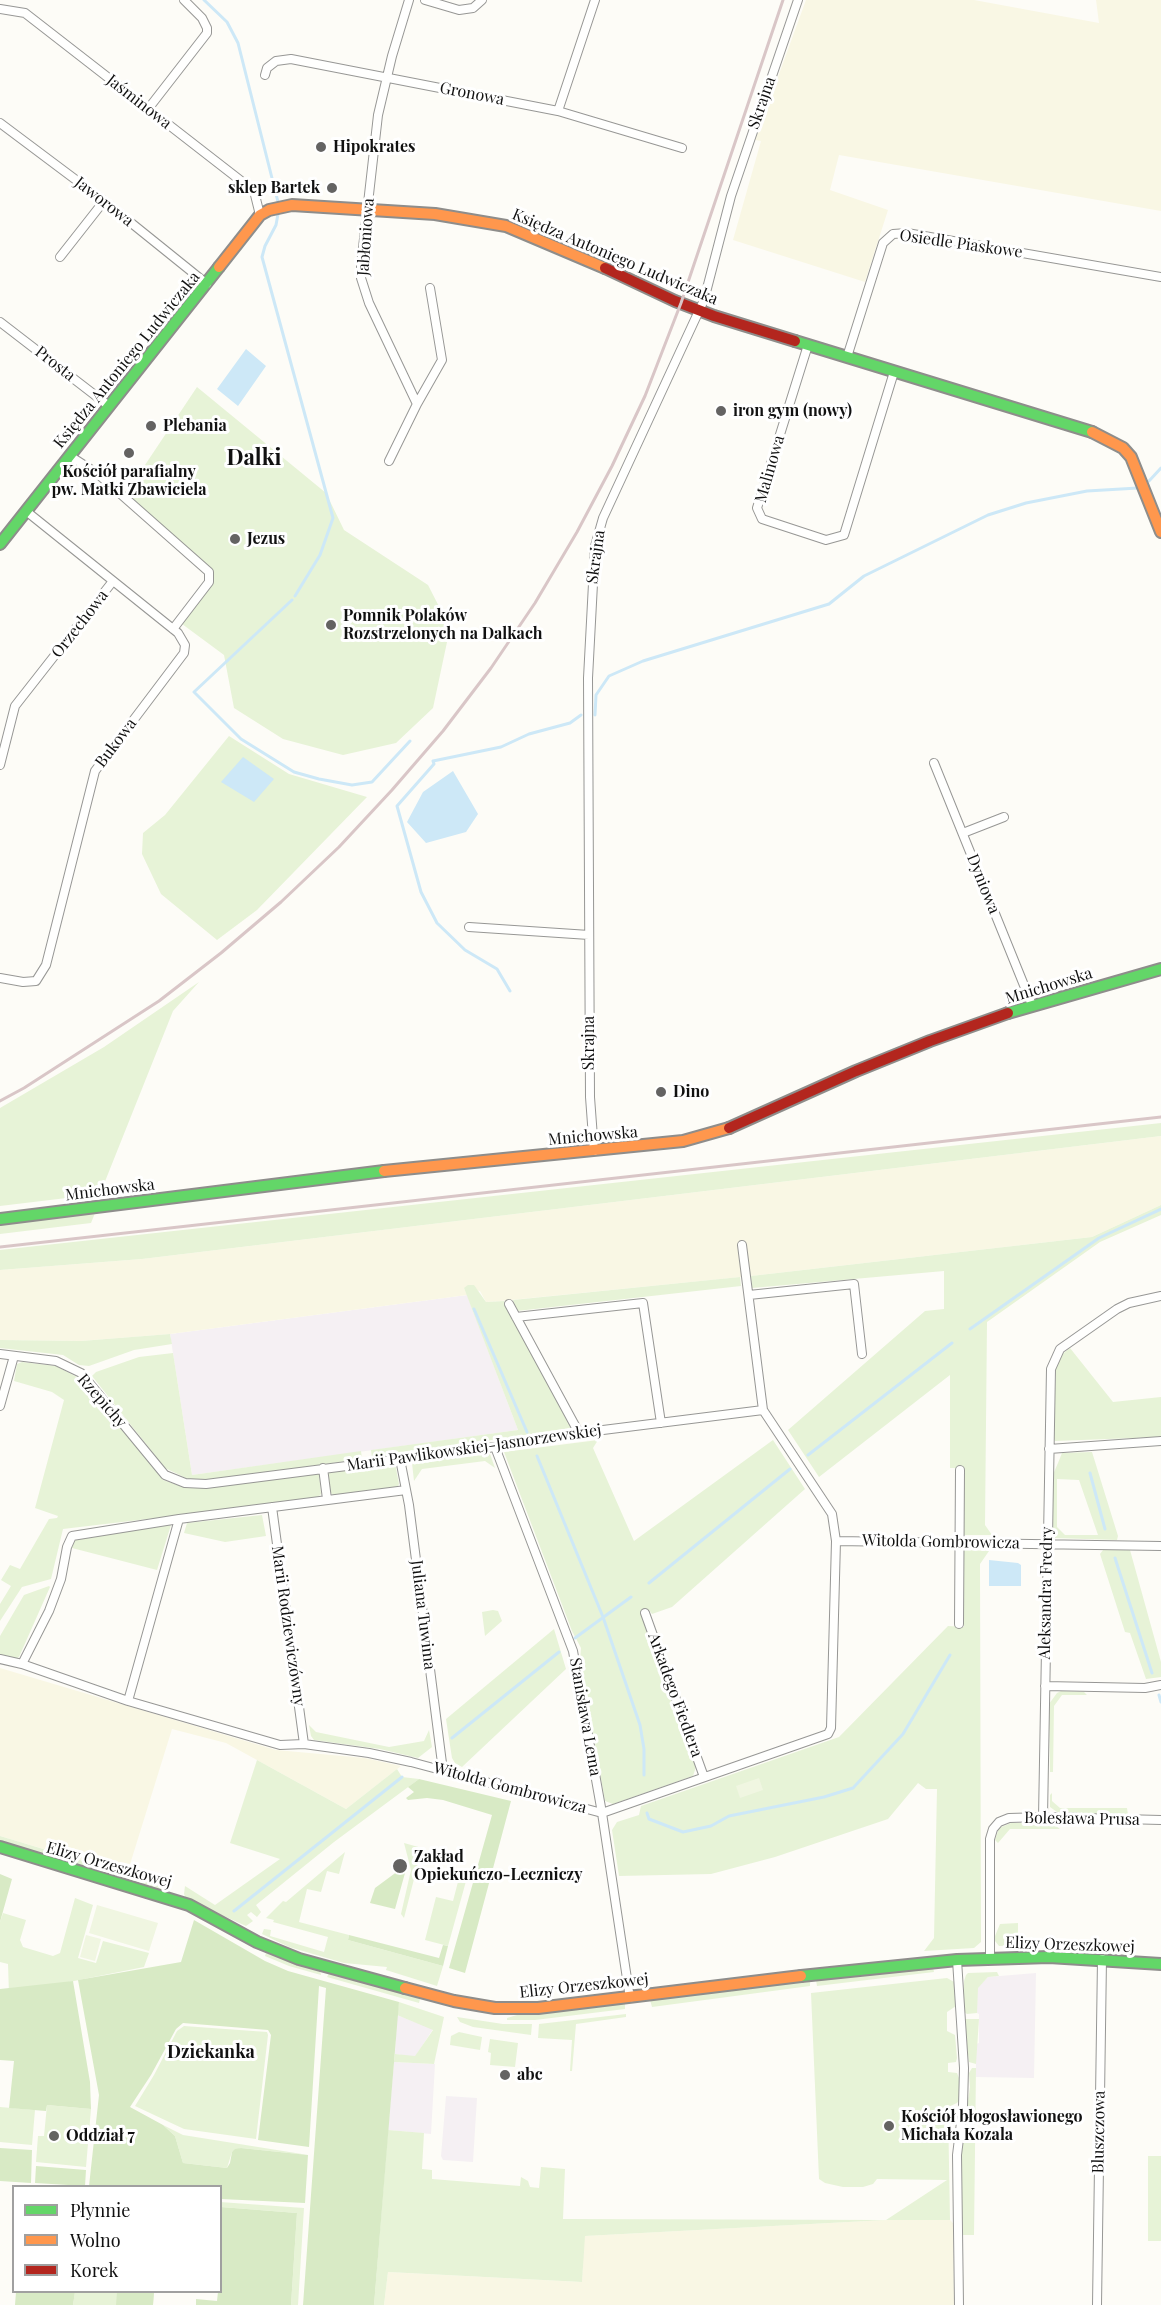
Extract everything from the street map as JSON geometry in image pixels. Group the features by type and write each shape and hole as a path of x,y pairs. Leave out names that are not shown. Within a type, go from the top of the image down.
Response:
{"street":[{"path":"148,109 207,33 202,18 184,0"},
{"name":"Jabłoniowa","path":"409,0 378,115 361,265 364,291 417,404"},
{"path":"425,0 459,10 473,8 482,0"},
{"path":"558,111 595,0"},
{"name":"Skrajna","path":"594,1151 590,1097 588,678 595,546 603,518 699,311 708,286 718,239 731,196 798,0"},
{"name":"Jaśminowa","path":"0,9 25,13 254,191 265,212"},
{"name":"Gronowa","path":"265,75 267,69 276,61 291,59 558,111 682,148"},
{"name":"Jaworowa","path":"0,123 104,201 207,284"},
{"path":"60,257 104,201"},
{"name":"Księdza Antoniego Ludwiczaka","path":"0,544 265,212 285,206 366,208 435,214 506,226 699,311 1099,434 1112,440 1131,456 1161,532"},
{"name":"Osiedle Piaskowe","path":"847,357 883,243 893,234 907,233 1161,277"},
{"path":"389,461 442,360 430,288"},
{"name":"Prosta","path":"0,322 109,406"},
{"name":"Malinowa","path":"808,345 757,508 762,519 825,540 844,535 894,372"},
{"path":"70,456 98,474 209,572 209,582 173,629 113,581"},
{"name":"Orzechowa","path":"0,765 15,706 113,581 26,511"},
{"name":"Bukowa","path":"0,978 22,982 36,981 46,965 95,771 184,654 184,645 173,629"},
{"name":"Dyniowa","path":"934,763 1032,1005"},
{"path":"963,833 1004,817"},
{"path":"469,927 590,935"},
{"name":"Mnichowska","path":"0,1220 417,1167 683,1141 733,1127 856,1071 930,1041 1032,1005 1161,969"},
{"path":"742,1245 763,1410"},
{"path":"749,1295 854,1284 862,1354"},
{"name":"Aleksandra Fredry","path":"1043,1817 1051,1369 1060,1349 1117,1309 1129,1303 1161,1296"},
{"path":"516,1317 643,1303 661,1423"},
{"path":"509,1304 579,1433"},
{"name":"Rzepichy","path":"0,1354 56,1361 81,1373 165,1474 185,1483"},
{"path":"0,1406 14,1356"},
{"name":"Marii Pawlikowskiej-Jasnorzewskiej","path":"185,1483 206,1484 763,1410"},
{"name":"Witolda Gombrowicza","path":"0,1659 22,1664 128,1701 280,1745 304,1744 369,1753 602,1813 828,1734 831,1728 836,1541 832,1514 763,1410"},
{"path":"1049,1449 1161,1441"},
{"name":"Stanisława Lema","path":"495,1447 573,1651 602,1813 628,1992 632,1997"},
{"name":"Juliana Tuwima","path":"400,1459 443,1771"},
{"path":"323,1468 327,1499"},
{"path":"958,1624 960,1470"},
{"name":"Marii Pawlikowskiej-Jasnorzewskiej","path":"22,1664 57,1590 67,1547 72,1536 179,1519 406,1490"},
{"name":"Marii Rodziewiczówny","path":"272,1507 304,1744"},
{"path":"128,1701 179,1519"},
{"name":"Witolda Gombrowicza","path":"836,1541 1161,1546"},
{"name":"Arkadego Fiedlera","path":"645,1613 704,1777"},
{"path":"1045,1686 1144,1688 1161,1685"},
{"name":"Bolesława Prusa","path":"990,1958 990,1839 993,1829 999,1822 1009,1818 1043,1817 1161,1820"},
{"name":"Elizy Orzeszkowej","path":"0,1847 189,1905 257,1942 299,1959 454,2001 495,2008 521,2009 957,1960 1049,1957 1161,1964"},
{"name":"Bluszczowa","path":"1097,2305 1102,1959"},
{"path":"957,1960 964,2068 963,2106 957,2155 959,2305"}],"shaded area":[{"path":"806,0 974,0 1099,23 1096,0 1161,0 1161,211 839,155 830,190 888,210 865,282 733,240 761,141 755,140"},
{"path":"1161,1136 1161,1205 1092,1237 751,1276 501,1301 486,1302 480,1291 464,1288 467,1295 170,1334 81,1341 0,1340 0,1270 142,1259"},
{"path":"467,1295 518,1430 192,1475 170,1334"},
{"path":"0,1668 276,1750 365,1758 401,1766 346,1809 226,1743 172,1729 127,1874 0,1836"},
{"path":"1036,1973 1034,2078 976,2077 976,2044 979,2043 977,1988 988,1977"},
{"path":"397,2015 433,2029 415,2057 395,2054"},
{"path":"394,2062 435,2064 431,2134 388,2130"},
{"path":"446,2096 477,2098 473,2162 443,2160 441,2156"},
{"path":"886,2220 950,2220 953,2223 954,2305 384,2305 388,2272 582,2282 584,2236"}],"green space":[{"path":"197,387 326,493 344,530 428,585 450,628 433,708 396,743 343,755 283,739 234,708 224,655 178,621 203,591 209,572 123,498"},
{"path":"229,736 289,774 367,797 257,910 217,940 161,894 142,854 143,833 165,815"},
{"path":"199,982 173,1011 100,1194 0,1206 0,1108 104,1047"},
{"path":"1161,1123 1161,1136 142,1259 0,1270 0,1250"},
{"path":"1161,1205 1161,1215 1100,1242 987,1322 985,1525 992,1535 963,1535 964,1468 950,1468 950,1375 819,1477 788,1430 925,1311 944,1309 944,1271 752,1288 751,1276 1092,1237"},
{"path":"95,1213 91,1223 0,1234 0,1225"},
{"path":"740,1277 741,1286 517,1311 513,1300"},
{"path":"474,1285 486,1302 504,1301 571,1428 372,1458 371,1450 518,1430 464,1288"},
{"path":"170,1334 172,1344 134,1350 89,1366 79,1365 63,1355 0,1348 0,1340 81,1341"},
{"path":"1070,1348 1113,1402 1161,1397 1161,1437 1055,1441 1053,1437 1056,1368 1061,1355"},
{"path":"173,1353 192,1475 361,1451 362,1459 209,1480 188,1479 165,1468 92,1376 96,1372 139,1357"},
{"path":"22,1362 56,1366 77,1377 132,1440 163,1480 186,1488 208,1488 319,1473 321,1494 316,1499 63,1529 51,1579 22,1587 0,1621 0,1604 11,1586 1,1580 10,1565 20,1569 49,1519 58,1516 35,1508 64,1400 52,1392 14,1381 17,1364"},
{"path":"598,1440 593,1448 634,1541 773,1440 805,1489 672,1607 652,1614 649,1610 641,1615 696,1767 693,1776 613,1804 605,1801 580,1661 581,1648 572,1631 504,1452"},
{"path":"1092,1452 1118,1536 1117,1540 1055,1538 1052,1531 1051,1479 1062,1453","holes":["1057,1479 1079,1480 1098,1535 1065,1535 1057,1527"]},
{"path":"490,1454 495,1468 485,1461 422,1469 414,1481 412,1463"},
{"path":"395,1463 399,1484 397,1488 334,1496 330,1492 327,1471"},
{"path":"262,1515 266,1536 225,1542 184,1533 187,1523"},
{"path":"171,1525 157,1570 72,1548 75,1538"},
{"path":"964,1550 989,1551 980,1564 981,1942 974,1948 924,1951 934,1938 937,1789 926,1789 918,1783 888,1819 775,1857 711,1874 619,1876 612,1830 617,1822 639,1815 641,1806 839,1737 948,1626 964,1627"},
{"path":"1103,1550 1130,1550 1161,1662 1161,1677 1146,1679 1130,1633 1125,1632 1100,1554"},
{"path":"49,1586 19,1657 13,1660 0,1656 0,1636 24,1595"},
{"path":"498,1611 502,1621 485,1636 482,1612"},
{"path":"554,1629 566,1669 462,1767 455,1763 452,1758 446,1719"},
{"path":"1061,1691 1084,1692 1087,1695 1062,1695 1054,1706 1053,1772 1050,1772 1049,1704"},
{"path":"309,1725 316,1732 389,1747 424,1741 429,1730 432,1747 418,1758 380,1749 314,1740"},
{"path":"257,1760 346,1809 397,1769 402,1777 419,1779 334,1842 256,1905 261,1912 257,1917 251,1912 247,1915 253,1921 246,1926 186,1899 184,1894 185,1886 215,1905 280,1859 230,1843"},
{"path":"759,1778 763,1790 740,1798 736,1786"},
{"path":"419,1779 511,1801 465,1973 449,1968 492,1815 443,1800 427,1798 408,1800 406,1798 414,1792 408,1787"},
{"path":"1052,1793 1052,1801 1060,1808 1127,1808 1128,1815 1057,1812 1050,1807"},
{"path":"1011,1823 1052,1823 1060,1829 1010,1829 998,1843 995,1840 999,1828"},
{"path":"0,1836 163,1885 161,1893 0,1840"},
{"path":"404,1843 422,1848 404,1918 401,1914 411,1870"},
{"path":"345,1852 339,1874 327,1871 321,1892 307,1889 299,1922 349,1935 348,1940 443,1966 437,1986 386,1970 387,1967 344,1963 289,1947 262,1934 264,1929 271,1930 270,1936 324,1952 328,1937 266,1918 283,1901 286,1902"},
{"path":"451,1870 468,1874 448,1946 425,1940 436,1897 453,1901 459,1878 449,1875"},
{"path":"398,1871 405,1873 395,1909 370,1903 375,1888"},
{"path":"0,1874 12,1879 0,1922"},
{"path":"75,1898 93,1905 78,1958 96,1963 103,1941 149,1953 144,1967 9,1994 8,1964 0,1962 0,1922 3,1913 26,1920 20,1940 23,1947 53,1956 60,1953"},
{"path":"97,1905 158,1923 149,1951 89,1933"},
{"path":"194,1920 265,1961 288,1971 399,2002 374,2305 303,2305 326,1988 319,1986 309,2147 258,2140 271,2035 268,2030 183,2023 176,2029 151,2075 130,2107 163,2125 175,2136 183,2163 227,2168 232,2152 241,2148 308,2155 305,2203 222,2199 222,2185 89,2185 99,2095 78,1980 181,1962"},
{"path":"1018,1923 1018,1945 999,1946 995,1941 995,1936 1000,1924"},
{"path":"86,1935 101,1939 95,1961 80,1957"},
{"path":"349,1935 439,1958 443,1945 448,1946 443,1966 348,1940"},
{"path":"266,1953 320,1970 321,1975 289,1966 265,1956"},
{"path":"933,1967 934,1972 817,1986 816,1980"},
{"path":"997,1972 999,1976 988,1977 978,1988 977,2013 967,2014 963,2011 966,1975"},
{"path":"329,1973 416,1997 420,1999 419,2003 327,1977"},
{"path":"947,1978 956,1983 956,2006 947,2012 947,2031 955,2035 957,2058 956,2062 948,2063 948,2072 957,2073 960,2099 948,2107 950,2220 886,2220 947,2180 877,2179 873,2184 863,2187 843,2187 825,2183 819,2179 811,1993"},
{"path":"810,1980 810,1986 652,2007 650,2000"},
{"path":"73,1981 90,2082 91,2109 47,2105 46,2111 9,2108 14,2061 0,2060 0,1989"},
{"path":"399,2002 444,2017 434,2064 394,2062 395,2054 415,2056 433,2030 397,2015"},
{"path":"625,2004 625,2009 535,2020 507,2020 517,2015"},
{"path":"626,2014 626,2017 576,2024 572,2071 570,2071 572,2040 538,2038 539,2024"},
{"path":"457,2017 503,2024 532,2024 531,2035 473,2027 460,2022"},
{"path":"965,2019 979,2019 976,2064 969,2062"},
{"path":"184,2026 267,2032 256,2139 184,2129 135,2106 177,2031"},
{"path":"459,2032 482,2037 480,2050 450,2045 451,2036"},
{"path":"490,2039 518,2043 515,2067 490,2065 491,2053 488,2052"},
{"path":"972,2068 976,2068 974,2235 961,2235 960,2157 970,2087 969,2073"},
{"path":"47,2105 91,2109 86,2167 36,2162 38,2136 44,2136"},
{"path":"0,2107 35,2110 32,2145 0,2142"},
{"path":"163,2125 183,2135 308,2155 241,2148 232,2152 227,2168 183,2163 175,2136"},
{"path":"388,2130 424,2133 422,2169 432,2170 432,2179 520,2186 521,2177 528,2181 530,2187 539,2188 541,2167 565,2169 563,2219 886,2220 585,2236 582,2282 388,2272 384,2305 374,2305"},
{"path":"0,2148 32,2150 31,2183 0,2181"},
{"path":"1148,2156 1161,2156 1161,2241 1148,2241"},
{"path":"36,2166 86,2170 85,2185 35,2183"},
{"path":"222,2202 304,2208 298,2305 291,2305 297,2213 222,2207"},
{"path":"222,2207 297,2213 291,2305 196,2305 196,2299 217,2301 218,2293 222,2293"},
{"path":"16,2293 75,2293 73,2305 15,2305"},
{"path":"75,2293 154,2293 153,2305 73,2305"},
{"path":"117,2293 154,2293 153,2305 116,2305"}],"water":[{"path":"246,349 266,366 238,406 217,389"},
{"path":"243,757 274,779 254,802 221,782"},
{"path":"453,771 478,814 466,832 426,843 407,822 423,792"},
{"path":"989,1560 1021,1565 1021,1586 989,1586"}],"waterway":[{"path":"204,0 227,22 238,43 278,202"},
{"path":"278,214 276,225 262,257 333,518 320,555 295,596"},
{"path":"1149,481 1161,468"},
{"path":"595,715 596,695 609,676 643,661 829,604 864,576 988,515 1026,503 1087,491 1138,488"},
{"path":"292,600 194,692 241,739 294,772 319,779 352,785 372,782 410,741"},
{"path":"510,991 497,969 465,950 437,923 421,892 397,806 434,764 433,761 501,747 529,734 570,723 581,715"},
{"path":"970,1329 1099,1238 1161,1209"},
{"path":"474,1309 527,1432"},
{"path":"808,1455 952,1343"},
{"path":"537,1456 603,1617 640,1725 644,1749 644,1775"},
{"path":"649,1583 790,1469"},
{"path":"1090,1473 1105,1529"},
{"path":"1115,1558 1152,1673"},
{"path":"575,1638 631,1597"},
{"path":"452,1738 559,1652"},
{"path":"647,1813 649,1819 683,1832 711,1826 729,1816 824,1797 853,1788 903,1734 950,1655"},
{"path":"1159,1695 1161,1702"},
{"path":"234,1911 402,1777"}],"railway":[{"path":"0,1101 159,1001 281,902 339,847 392,790 443,731 491,668 535,603 577,532 645,396 681,303 783,0"},
{"path":"0,1247 1161,1117"}],"traffic: fast":[{"path":"0,544 219,267"},
{"path":"795,341 1092,432"},
{"path":"1008,1013 1161,969"},
{"path":"0,1219 384,1171"},
{"path":"0,1847 189,1905 257,1942 299,1959 405,1988"},
{"path":"801,1976 957,1960 1049,1957 1161,1964"}],"traffic: slow":[{"path":"219,267 260,215 269,210 292,205 435,214 506,226 605,268"},
{"path":"1092,432 1123,448 1131,457 1161,532"},
{"path":"384,1171 683,1141 729,1128"},
{"path":"405,1988 454,2001 495,2008 538,2008 801,1976"}],"traffic: jam":[{"path":"605,268 675,301 714,316 795,341"},
{"path":"729,1128 856,1071 1008,1013"}],"place":[{"name":"Hipokrates","path":"321,147"},
{"name":"sklep Bartek","path":"332,188"},
{"name":"iron gym (nowy)","path":"721,411"},
{"name":"Plebania","path":"151,426"},
{"name":"Kościół parafialny pw. Matki Zbawiciela","path":"129,453"},
{"name":"Jezus","path":"235,539"},
{"name":"Pomnik Polaków Rozstrzelonych na Dalkach","path":"331,625"},
{"name":"Dino","path":"661,1092"},
{"name":"Zakład Opiekuńczo-Leczniczy","path":"400,1866"},
{"name":"abc","path":"505,2075"},
{"name":"Kościół błogosławionego Michała Kozala","path":"889,2126"},
{"name":"Oddział 7","path":"54,2136"}],"district":[{"name":"Dalki","path":"254,458"},
{"name":"Dziekanka","path":"211,2052"}]}
